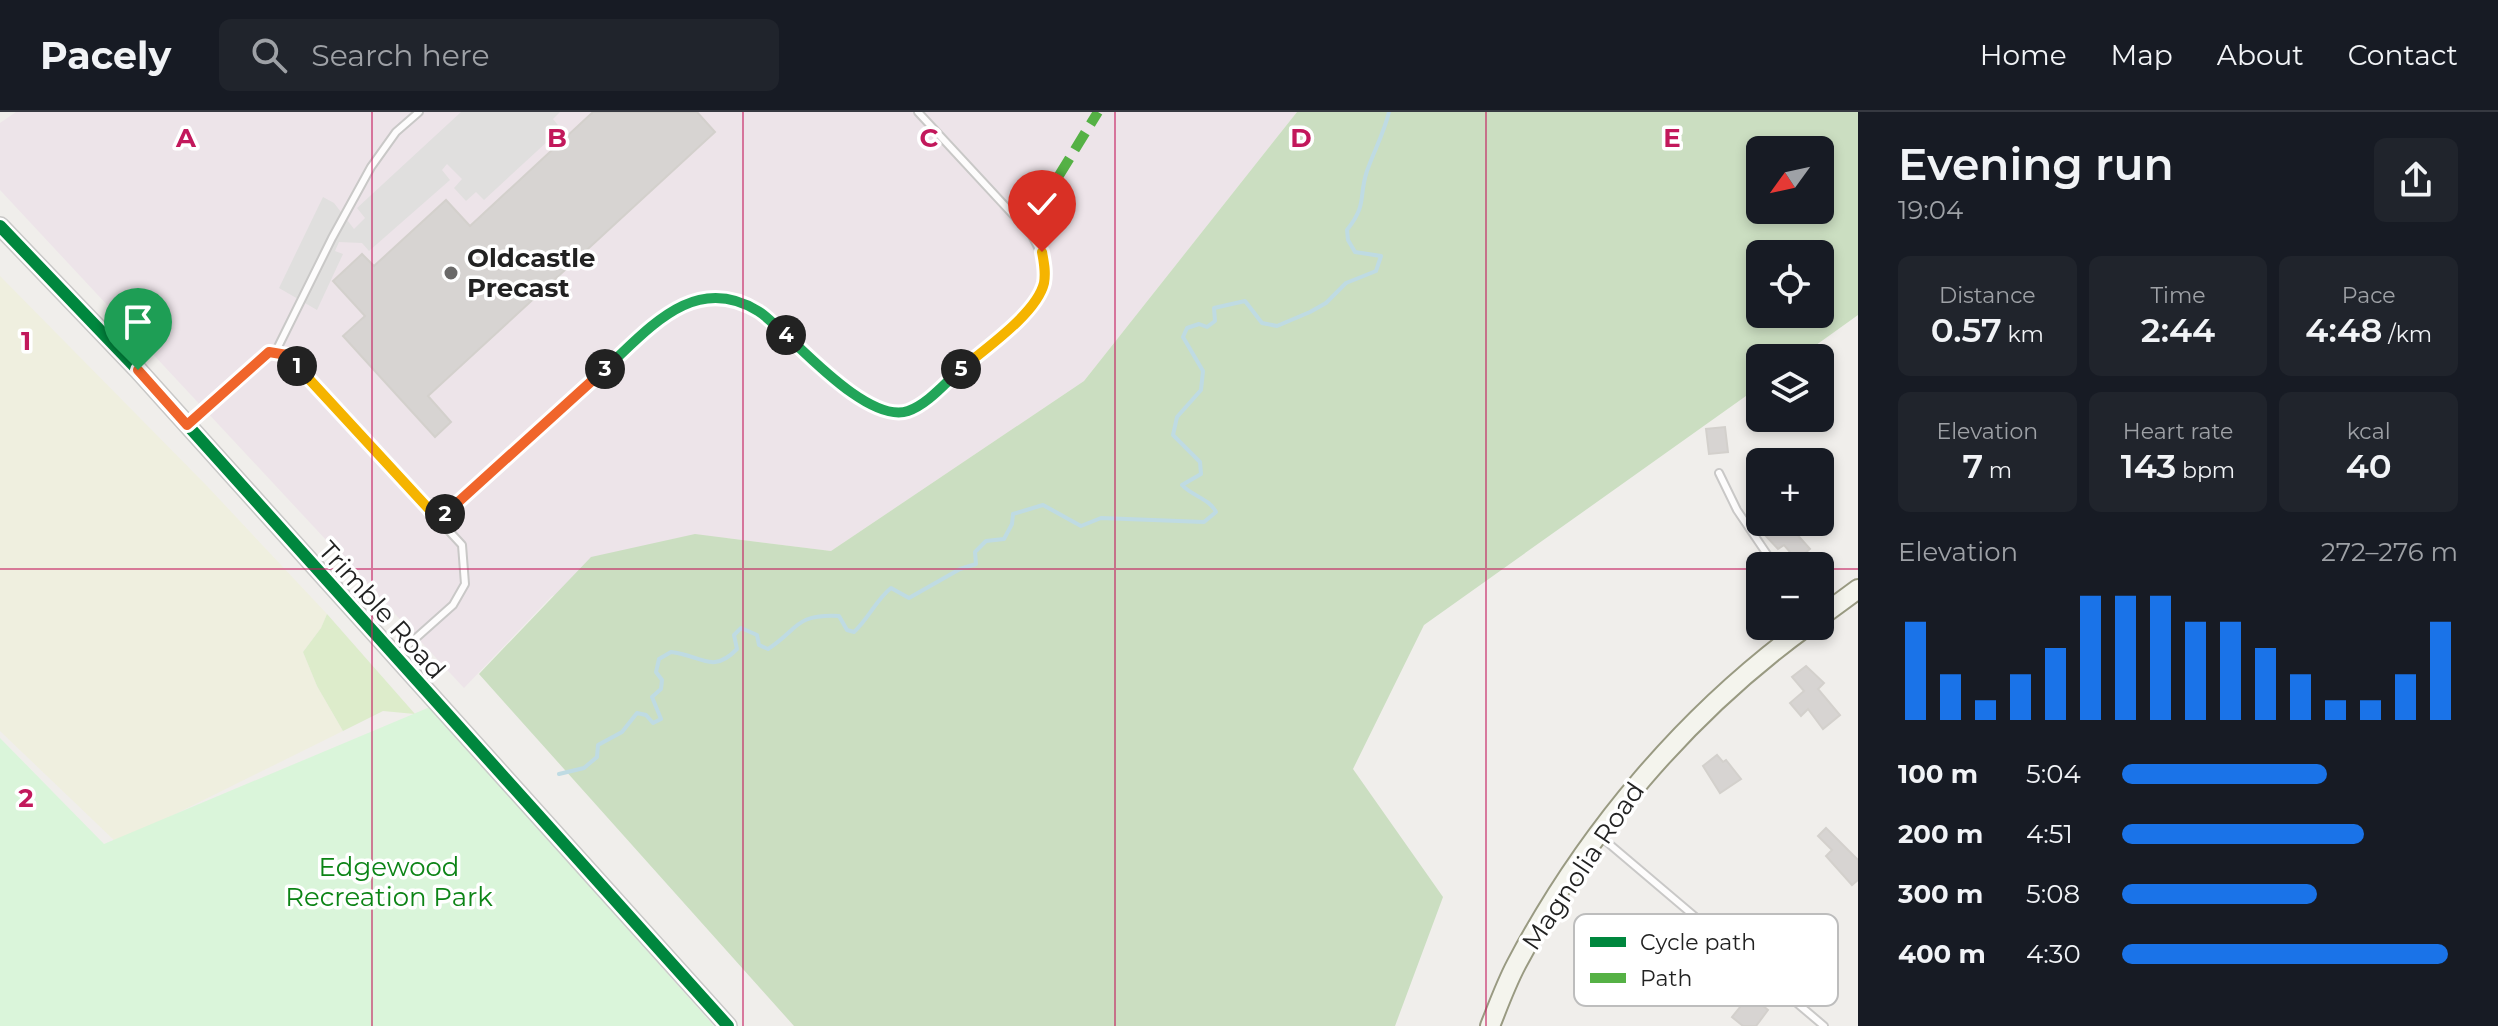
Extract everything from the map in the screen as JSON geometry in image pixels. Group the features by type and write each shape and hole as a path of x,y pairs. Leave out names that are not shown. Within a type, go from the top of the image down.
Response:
{"main road":[{"path":"1834,607 1858,589"},
{"name":"Magnolia Road","path":"1490,1026 1516,966 1598,835 1638,783 1683,732 1738,681 1789,640"}],"street":[{"name":"Trimble Road","path":"0,226 187,425 728,1026"}],"lane":[{"path":"275,353 371,167 396,132 419,112"},
{"path":"439,520 654,324 685,303 709,298 733,300 759,312 847,389 874,408 905,412 922,404 1031,308 1043,286 1045,271 1042,252 1031,234 918,112"},
{"path":"187,425 269,352 287,355 462,545 465,584 453,605 395,656"},
{"path":"1719,473 1737,510 1766,552"},
{"path":"1598,835 1691,914"},
{"path":"1800,1006 1824,1026"}],"shaded area":[{"path":"16,112 1297,112 1084,381 831,551 727,538 552,596 464,688 0,190 0,123"},
{"path":"461,112 560,112 553,119 561,129 484,200 476,192 466,201 454,188 462,179 447,164 442,170 450,180 369,251 362,243 339,242 335,251 343,254 317,310 279,288 323,197 334,203 354,229 365,218 357,208"}],"green space":[{"path":"1297,112 1858,112 1858,315 1818,344 1746,344 1746,396 1424,625 1353,769 1443,897 1395,1026 794,1026 479,674 591,557 695,534 831,551 1084,381"},
{"path":"0,276 207,486 327,614 321,628 303,652 317,686 343,731 117,843 0,731"},
{"path":"327,614 415,714 383,711 343,731 317,686 303,652 321,628"},
{"name":"Edgewood Recreation Park","path":"430,707 714,1026 0,1026 0,738 104,844"}],"building":[{"name":"Oldcastle Precast","path":"593,112 697,112 715,132 428,396 451,422 435,437 343,336 365,316 333,281 362,254 374,266 446,200 470,226"},
{"path":"1725,427 1728,452 1709,454 1706,429"},
{"path":"1766,536 1798,536 1810,549 1806,552 1790,552 1784,545 1778,549"},
{"path":"1806,666 1824,683 1818,689 1840,715 1823,729 1808,709 1801,716 1790,703 1804,691 1792,677"},
{"path":"1717,755 1723,762 1726,760 1741,779 1720,793 1703,766"},
{"path":"1826,828 1858,860 1858,880 1852,885 1826,856 1832,850 1818,836"},
{"path":"1741,1006 1763,1006 1768,1010 1756,1026 1743,1026 1732,1017"}],"waterway":[{"path":"559,774 584,768 597,757 598,745 622,732 637,713 646,715 653,723 661,719 652,697 661,689 662,680 656,672 659,659 671,652 706,661 720,661 737,649 734,635 741,628 757,635 759,645 768,649 798,624 824,616 839,616 847,630 854,632 891,588 909,598 960,569 976,564 975,552 986,541 1004,539 1012,524 1013,514 1043,505 1081,526 1101,518 1204,522 1216,512 1210,504 1182,485 1201,474 1200,462 1173,435 1177,417 1201,390 1203,371 1183,337 1187,328 1199,324 1207,327 1215,321 1214,308 1245,301 1262,323 1277,326 1326,303 1346,283 1376,271 1381,256 1355,252 1348,240 1347,230 1360,207 1364,180 1389,112"}],"marked path":[{"path":"1018,219 1058,177 1098,112"}],"cycle path":[{"path":"0,226 138,370 728,1026"}],"place":[{"name":"Oldcastle Precast","path":"451,273"}],"route":[{"path":"138,370 187,425 269,352 287,355 439,520 654,324 685,303 709,298 733,300 759,312 847,389 874,408 905,412 922,404 1031,308 1043,286 1045,271 1042,252"}]}
